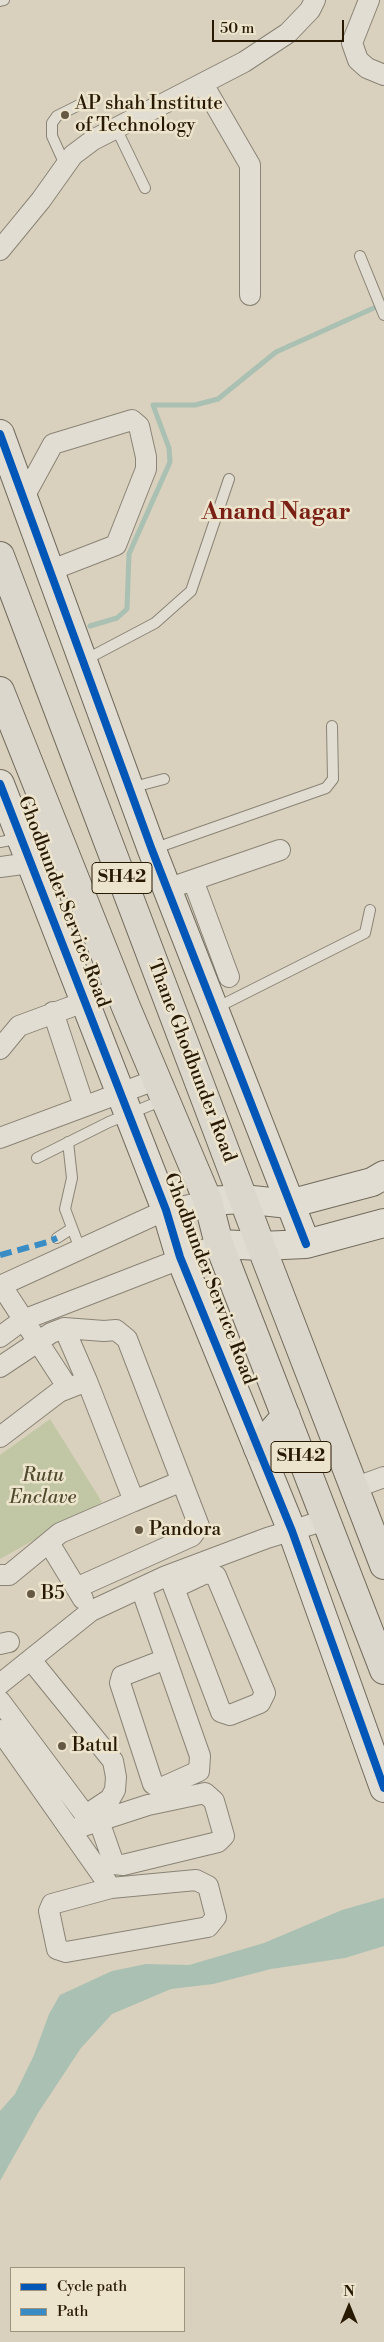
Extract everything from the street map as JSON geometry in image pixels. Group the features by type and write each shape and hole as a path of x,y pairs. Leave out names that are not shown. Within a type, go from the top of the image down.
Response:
{"main road":[{"name":"Thane Ghodbunder Road","path":"0,556 243,1199 384,1564"},
{"name":"Thane Ghodbunder Road","path":"0,691 119,989 208,1201 219,1244 384,1670"},
{"path":"258,1448 286,1416"}],"street":[{"path":"0,250 66,167 73,155 93,140 244,62 288,33 310,10 315,0"},
{"path":"369,0 352,43 358,60 367,68 384,75"},
{"path":"203,84 250,166 250,295"},
{"path":"24,496 53,444 132,420 139,426 146,457 146,469 116,545 49,571"},
{"path":"0,434 152,850 306,1244"},
{"name":"Ghodbunder Service Road","path":"0,784 17,848 83,1002 166,1210 180,1257 292,1531 384,1788"},
{"path":"0,866 17,848"},
{"path":"167,889 280,850"},
{"path":"192,880 229,977"},
{"path":"0,1049 19,1026 119,989"},
{"path":"54,1012 84,1106"},
{"path":"0,1138 84,1106 124,1104 162,1089"},
{"path":"68,1388 0,1286 166,1210 208,1201 243,1199 289,1204 372,1182 384,1175"},
{"path":"0,1337 23,1320 180,1257 219,1244 261,1246 306,1244 384,1224"},
{"path":"64,1328 134,1500"},
{"path":"0,1367 51,1333 64,1328 116,1330 127,1339 199,1526 192,1536 76,1588"},
{"path":"0,1437 58,1392 87,1381"},
{"path":"354,1488 384,1478"},
{"path":"0,1575 8,1575 60,1533 182,1481"},
{"path":"172,1581 266,1538 326,1520"},
{"path":"49,1543 91,1611"},
{"path":"0,1684 91,1611 141,1588 206,1573 216,1576 265,1693 260,1702 230,1715 221,1712 172,1581"},
{"path":"141,1588 166,1659 200,1756 199,1771 161,1788 153,1784 120,1683 122,1676 166,1659"},
{"path":"0,1701 82,1812 89,1813 110,1799 115,1790 116,1777 113,1761 31,1660"},
{"path":"0,1730 111,1888"},
{"path":"70,1830 148,1805 205,1793 214,1801 224,1836 218,1842 123,1865 114,1864 99,1821"},
{"path":"196,1880 208,1886 216,1918 208,1926 66,1952 57,1949 49,1911 52,1904 111,1888 196,1880"}],"lane":[{"path":"0,1 4,0"},
{"path":"66,167 52,136 52,123 57,116 81,104"},
{"path":"116,128 144,188"},
{"path":"360,256 384,315"},
{"path":"82,661 155,623 191,591 229,479"},
{"path":"152,850 326,788 333,779 332,726"},
{"path":"129,788 164,779"},
{"path":"17,848 55,828"},
{"path":"213,1009 365,933 370,910"},
{"path":"37,1158 68,1142 124,1104"},
{"path":"68,1142 72,1178 65,1210 80,1249"},
{"path":"57,1238 71,1229"}],"green space":[{"name":"Rutu Enclave","path":"50,1419 102,1502 0,1559 0,1455"}],"shaded area":[{"path":"384,1898 384,1946 345,1958 271,1969 213,1984 171,1989 112,2014 81,2048 38,2113 0,2181 0,2111 15,2094 34,2055 49,2014 60,1995 112,1971 146,1964 189,1965 264,1943 342,1910"}],"waterway":[{"path":"90,626 117,618 127,609 129,554 170,462 169,448 153,405 195,405 218,399 276,352 376,307"}],"marked path":[{"path":"0,1255 57,1238"}],"cycle path":[{"path":"0,434 152,850 306,1244"},
{"path":"0,784 166,1210 180,1257 292,1531 384,1788"}],"place":[{"name":"AP shah Institute of Technology","path":"65,115"},
{"name":"Pandora","path":"139,1530"},
{"name":"B5","path":"31,1594"},
{"name":"Batul","path":"62,1746"}],"district":[{"name":"Anand Nagar","path":"276,513"}]}
